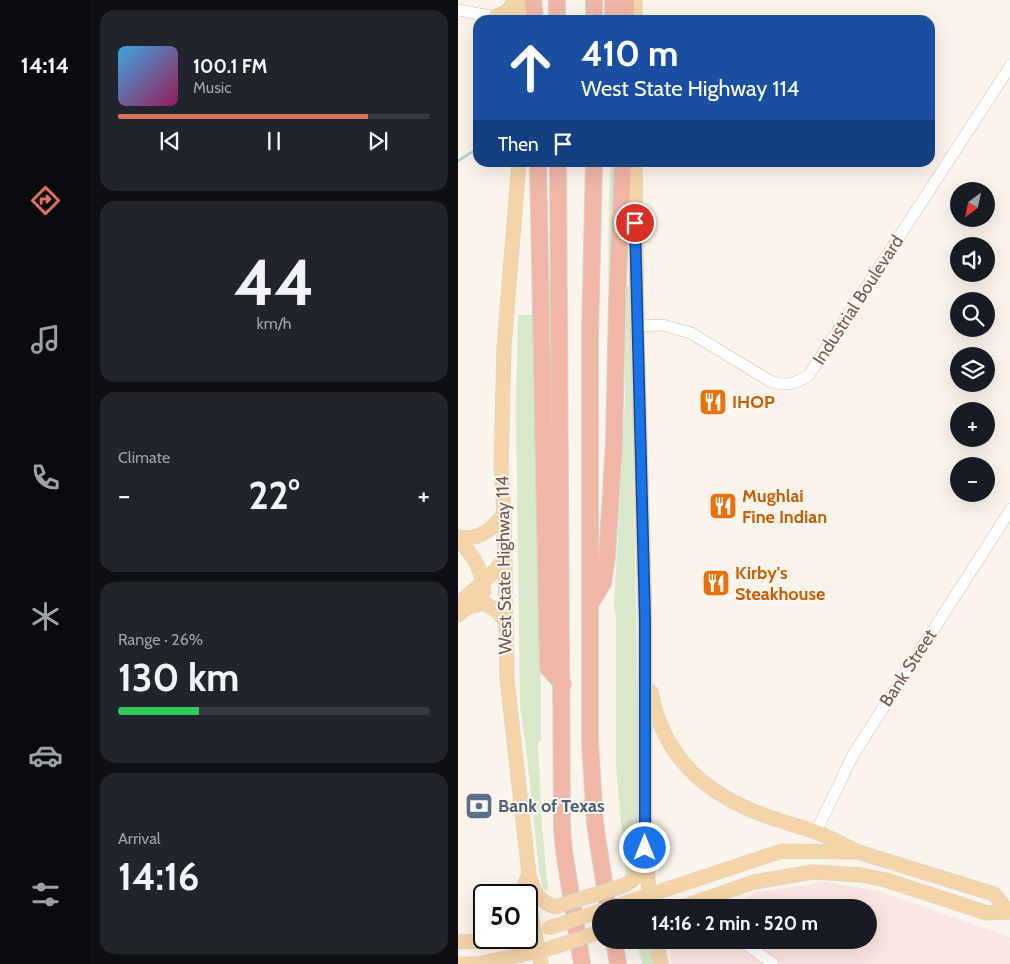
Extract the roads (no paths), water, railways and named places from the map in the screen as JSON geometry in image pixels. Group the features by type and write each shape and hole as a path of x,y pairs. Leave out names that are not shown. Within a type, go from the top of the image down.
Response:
{"highway":[{"path":"533,0 534,15"},
{"path":"557,0 557,15"},
{"path":"594,0 594,15"},
{"path":"613,0 613,15"},
{"path":"626,0 626,15"},
{"path":"538,167 548,668 563,684"},
{"path":"558,167 563,836 582,964"},
{"path":"594,167 590,336 591,779 595,823 608,899"},
{"path":"594,206 603,182 604,167"},
{"path":"590,604 603,583 608,556 614,443 616,304 623,167"},
{"path":"616,949 618,964"}],"main road":[{"path":"502,15 508,11 515,0"},
{"path":"521,0 521,15"},
{"path":"635,0 635,15"},
{"name":"West State Highway 114","path":"517,167 504,347 501,467 504,514 508,694 529,874 525,884"},
{"path":"635,167 645,664 645,861 649,899"},
{"path":"458,537 476,537 491,530 504,514"},
{"path":"458,541 468,548 479,568 484,590 477,603 458,616"},
{"path":"458,545 472,561 473,569 470,583 458,602"},
{"path":"458,602 496,570 505,557"},
{"path":"477,603 491,606 505,621"},
{"path":"645,664 653,704 673,752 699,780 728,800 770,818 816,832 858,852 994,894 1009,911"},
{"path":"656,899 747,861 798,847 816,832"},
{"path":"782,852 858,852"},
{"path":"529,874 534,892 548,905 555,907 625,885 634,879 645,861"},
{"path":"723,899 754,882 791,874 834,872 886,880 987,914 1009,911"},
{"path":"538,930 592,914"},
{"path":"458,964 478,964 544,955 592,935"},
{"path":"458,942 473,941"},
{"path":"658,949 661,964"}],"street":[{"path":"458,10 480,15"},
{"name":"Industrial Boulevard","path":"637,326 664,325 691,333 781,386 792,385 809,375 1010,65"},
{"name":"Bank Street","path":"816,832 853,755 1010,510"},
{"path":"754,949 773,964"}],"waterway":[{"path":"458,161 473,151"}],"place":[{"name":"IHOP","path":"713,402"},
{"name":"Mughlai Fine Indian","path":"723,506"},
{"name":"Kirby's Steakhouse","path":"716,583"},
{"name":"Bank of Texas","path":"479,806"}]}
